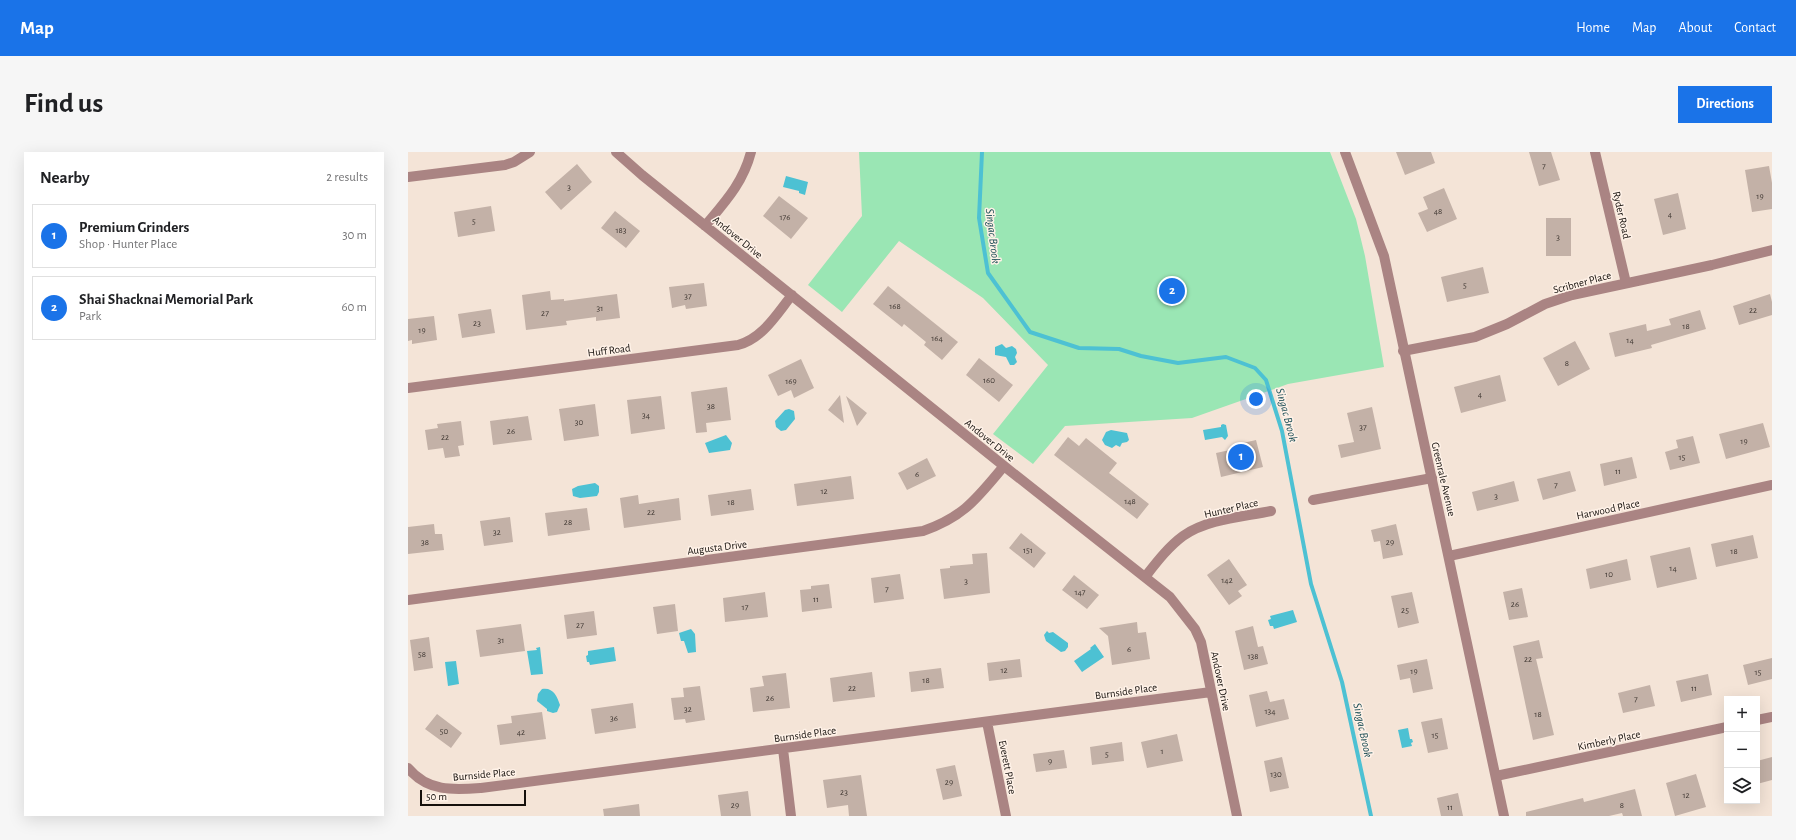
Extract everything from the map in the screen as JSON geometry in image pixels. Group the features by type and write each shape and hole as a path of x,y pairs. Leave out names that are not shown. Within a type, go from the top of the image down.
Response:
{"street":[{"path":"408,177 505,165 514,162 530,152"},
{"name":"Andover Drive","path":"616,152 642,175 792,296 1170,597 1195,629 1201,642 1237,816"},
{"path":"705,226 739,183 748,165 751,152"},
{"name":"Greenrale Avenue","path":"1344,152 1384,256 1403,351 1449,556 1504,816"},
{"name":"Ryder Road","path":"1595,152 1626,283"},
{"name":"Scribner Place","path":"1403,351 1475,338 1507,324 1545,304 1572,295 1712,265 1772,250"},
{"name":"Huff Road","path":"408,388 738,345 750,342 760,335 792,296"},
{"name":"Augusta Drive","path":"408,600 924,531 942,525 959,515 974,502 1004,466"},
{"path":"1312,500 1432,478"},
{"name":"Harwood Place","path":"1449,556 1772,485"},
{"name":"Hunter Place","path":"1145,577 1168,549 1193,530 1210,524 1271,511"},
{"name":"Burnside Place","path":"408,768 423,781 436,787 450,790 481,788 1211,692"},
{"path":"1760,719 1772,717"},
{"name":"Everett Place","path":"987,722 1006,816"},
{"name":"Kimberly Place","path":"1496,776 1724,728"},
{"path":"783,749 791,816"}],"green space":[{"path":"859,152 1330,152 1356,219 1365,256 1384,367 1288,384 1192,418 1065,426 1033,464 993,434 1048,365 983,298 899,241 842,312 808,285 862,216"}],"water":[{"path":"786,176 808,182 805,195 799,193 799,191 783,187"},
{"path":"1002,344 1006,348 1012,346 1016,349 1017,353 1015,357 1017,362 1014,365 1010,365 1006,357 995,355 995,347"},
{"path":"789,409 794,411 795,419 786,430 781,431 776,427 775,421 785,410"},
{"path":"1223,424 1226,425 1228,436 1225,440 1222,437 1205,440 1203,430 1221,427"},
{"path":"1111,430 1127,433 1129,440 1122,443 1120,447 1116,445 1112,448 1105,445 1102,440 1106,432"},
{"path":"726,435 732,443 730,450 709,453 705,443"},
{"path":"595,483 599,486 597,496 580,498 573,496 572,489 578,486"},
{"path":"1293,610 1297,622 1274,629 1273,626 1270,626 1268,620 1271,619 1270,616"},
{"path":"691,629 695,634 696,652 688,653 684,641 681,641 679,633"},
{"path":"1047,631 1049,633 1053,632 1068,643 1068,647 1065,651 1061,652 1046,641 1044,635"},
{"path":"1095,644 1104,657 1082,672 1074,661 1091,649 1090,648"},
{"path":"540,647 543,674 531,675 527,651 537,650 536,648"},
{"path":"614,647 616,661 590,665 589,662 587,662 586,656 588,655 588,651"},
{"path":"456,661 459,684 448,686 445,662"},
{"path":"542,689 549,689 556,695 560,705 557,712 553,713 547,711 547,709 537,701 538,694"},
{"path":"1408,728 1410,739 1412,739 1413,742 1411,743 1412,746 1402,748 1398,730"}],"building":[{"path":"1396,152 1431,152 1435,163 1405,175"},
{"path":"1529,152 1551,152 1560,180 1539,186"},
{"path":"577,164 592,182 561,210 545,192"},
{"path":"1769,166 1772,183 1772,209 1752,212 1745,170"},
{"path":"1444,188 1457,219 1427,232 1418,213 1428,209 1423,197"},
{"path":"1678,193 1686,229 1663,235 1654,199"},
{"path":"779,196 808,218 791,239 763,216"},
{"path":"491,206 495,231 458,237 454,212"},
{"path":"615,211 640,231 626,248 601,228"},
{"path":"1546,218 1571,218 1571,256 1546,256"},
{"path":"1483,267 1489,293 1447,302 1441,277"},
{"path":"704,283 707,306 686,309 685,305 672,308 669,287"},
{"path":"888,286 958,342 942,360 924,345 926,342 904,324 902,327 873,304"},
{"path":"550,291 551,300 564,299 564,301 617,294 620,318 596,321 596,317 566,321 567,325 526,330 522,295"},
{"path":"1770,294 1772,302 1772,315 1739,325 1733,306"},
{"path":"491,309 495,333 462,338 458,314"},
{"path":"1700,310 1706,329 1651,345 1652,348 1615,357 1609,333 1646,324 1647,331 1671,325 1669,319"},
{"path":"434,316 437,340 412,344 412,340 408,341 408,319"},
{"path":"1575,341 1590,369 1558,386 1543,358"},
{"path":"979,358 1013,385 999,402 966,375"},
{"path":"801,359 814,388 794,398 791,390 778,396 768,375"},
{"path":"1500,375 1506,401 1461,413 1454,387"},
{"path":"727,387 731,420 706,423 707,432 696,433 691,392"},
{"path":"840,395 844,423 828,410"},
{"path":"661,396 665,429 631,434 627,400"},
{"path":"846,396 867,413 857,426"},
{"path":"595,404 599,436 564,441 559,409"},
{"path":"1372,407 1381,449 1341,458 1338,445 1354,442 1347,413"},
{"path":"528,416 532,440 493,445 490,421"},
{"path":"461,421 464,445 458,446 460,456 445,458 443,448 428,450 425,430 438,428 437,424"},
{"path":"1763,423 1770,447 1726,459 1719,434"},
{"path":"1693,436 1700,463 1670,470 1665,452 1678,448 1676,440"},
{"path":"1068,437 1079,446 1086,438 1117,463 1109,473 1149,504 1137,519 1054,455"},
{"path":"1256,440 1263,467 1221,477 1216,453 1244,447 1243,443"},
{"path":"1632,457 1637,478 1604,486 1600,464"},
{"path":"927,458 936,476 907,490 898,473"},
{"path":"1570,471 1576,491 1543,500 1537,479"},
{"path":"851,476 854,499 797,506 794,484"},
{"path":"1514,481 1519,501 1477,511 1472,492"},
{"path":"751,489 754,510 711,516 708,495"},
{"path":"638,495 639,504 679,498 681,520 624,528 620,498"},
{"path":"587,508 590,530 548,536 545,513"},
{"path":"510,517 513,542 484,546 480,521"},
{"path":"434,524 435,534 442,534 444,550 408,554 408,527"},
{"path":"1396,524 1403,555 1383,559 1380,541 1374,542 1371,530"},
{"path":"1021,533 1046,553 1034,568 1009,548"},
{"path":"1753,535 1758,558 1716,567 1711,544"},
{"path":"1690,547 1697,579 1657,588 1650,556"},
{"path":"987,553 990,593 944,599 940,569 950,568 950,566 973,564 972,554"},
{"path":"1229,559 1247,585 1238,591 1242,596 1229,605 1207,575"},
{"path":"1627,559 1631,580 1590,589 1586,569"},
{"path":"900,574 904,599 874,603 871,578"},
{"path":"1074,575 1099,595 1087,609 1062,590"},
{"path":"829,584 832,608 802,612 800,590 811,589 811,586"},
{"path":"1522,588 1528,617 1509,620 1503,592"},
{"path":"765,592 768,617 725,622 723,598"},
{"path":"1412,592 1419,623 1398,628 1391,596"},
{"path":"675,604 678,631 657,634 653,607"},
{"path":"594,611 597,635 567,639 564,615"},
{"path":"1137,622 1138,633 1146,632 1150,659 1112,665 1108,636 1099,628"},
{"path":"521,624 525,651 480,657 476,630"},
{"path":"1253,626 1258,647 1263,646 1268,664 1244,670 1235,631"},
{"path":"429,637 433,668 414,671 410,640"},
{"path":"1539,640 1543,658 1536,659 1554,735 1533,740 1513,646"},
{"path":"1772,658 1772,679 1748,685 1743,665"},
{"path":"1020,659 1022,677 989,681 987,663"},
{"path":"1427,659 1433,689 1413,693 1410,678 1400,680 1397,665"},
{"path":"941,668 944,688 911,692 909,672"},
{"path":"872,672 875,697 833,702 830,678"},
{"path":"786,673 790,708 753,712 750,688 764,686 762,676"},
{"path":"1708,674 1712,695 1681,702 1676,681"},
{"path":"1650,685 1655,706 1623,713 1618,693"},
{"path":"700,686 705,720 686,723 685,719 674,720 671,698 684,697 683,688"},
{"path":"1267,691 1270,702 1284,699 1289,719 1256,727 1249,695"},
{"path":"633,703 636,728 595,734 591,709"},
{"path":"542,712 546,739 500,745 497,725 512,723 511,716"},
{"path":"437,714 462,733 451,748 425,729"},
{"path":"1442,718 1448,749 1428,753 1421,722"},
{"path":"1177,734 1183,761 1147,768 1141,742"},
{"path":"1122,742 1124,761 1092,765 1090,747"},
{"path":"1064,750 1067,768 1036,772 1033,754"},
{"path":"1282,757 1289,788 1270,792 1264,761"},
{"path":"1772,757 1772,780 1760,783 1760,760"},
{"path":"955,765 962,796 943,800 936,769"},
{"path":"1696,774 1706,807 1675,816 1666,783"},
{"path":"861,775 867,816 849,816 848,805 827,808 823,780"},
{"path":"1635,789 1642,816 1623,816 1622,813 1609,816 1526,816 1526,812 1583,798 1584,802"},
{"path":"748,791 751,816 721,816 718,795"},
{"path":"1458,793 1463,816 1441,816 1437,798"},
{"path":"639,804 640,816 604,816 603,809"}],"waterway":[{"name":"Singac Brook","path":"982,152 979,218 988,273 1030,332 1079,348 1119,349 1141,356 1178,363 1226,357 1255,368 1266,380 1282,431 1311,584 1342,682 1371,816"}],"place":[{"name":"Shai Shacknai Memorial Park","path":"1172,291"},
{"name":"Premium Grinders","path":"1241,457"}]}
